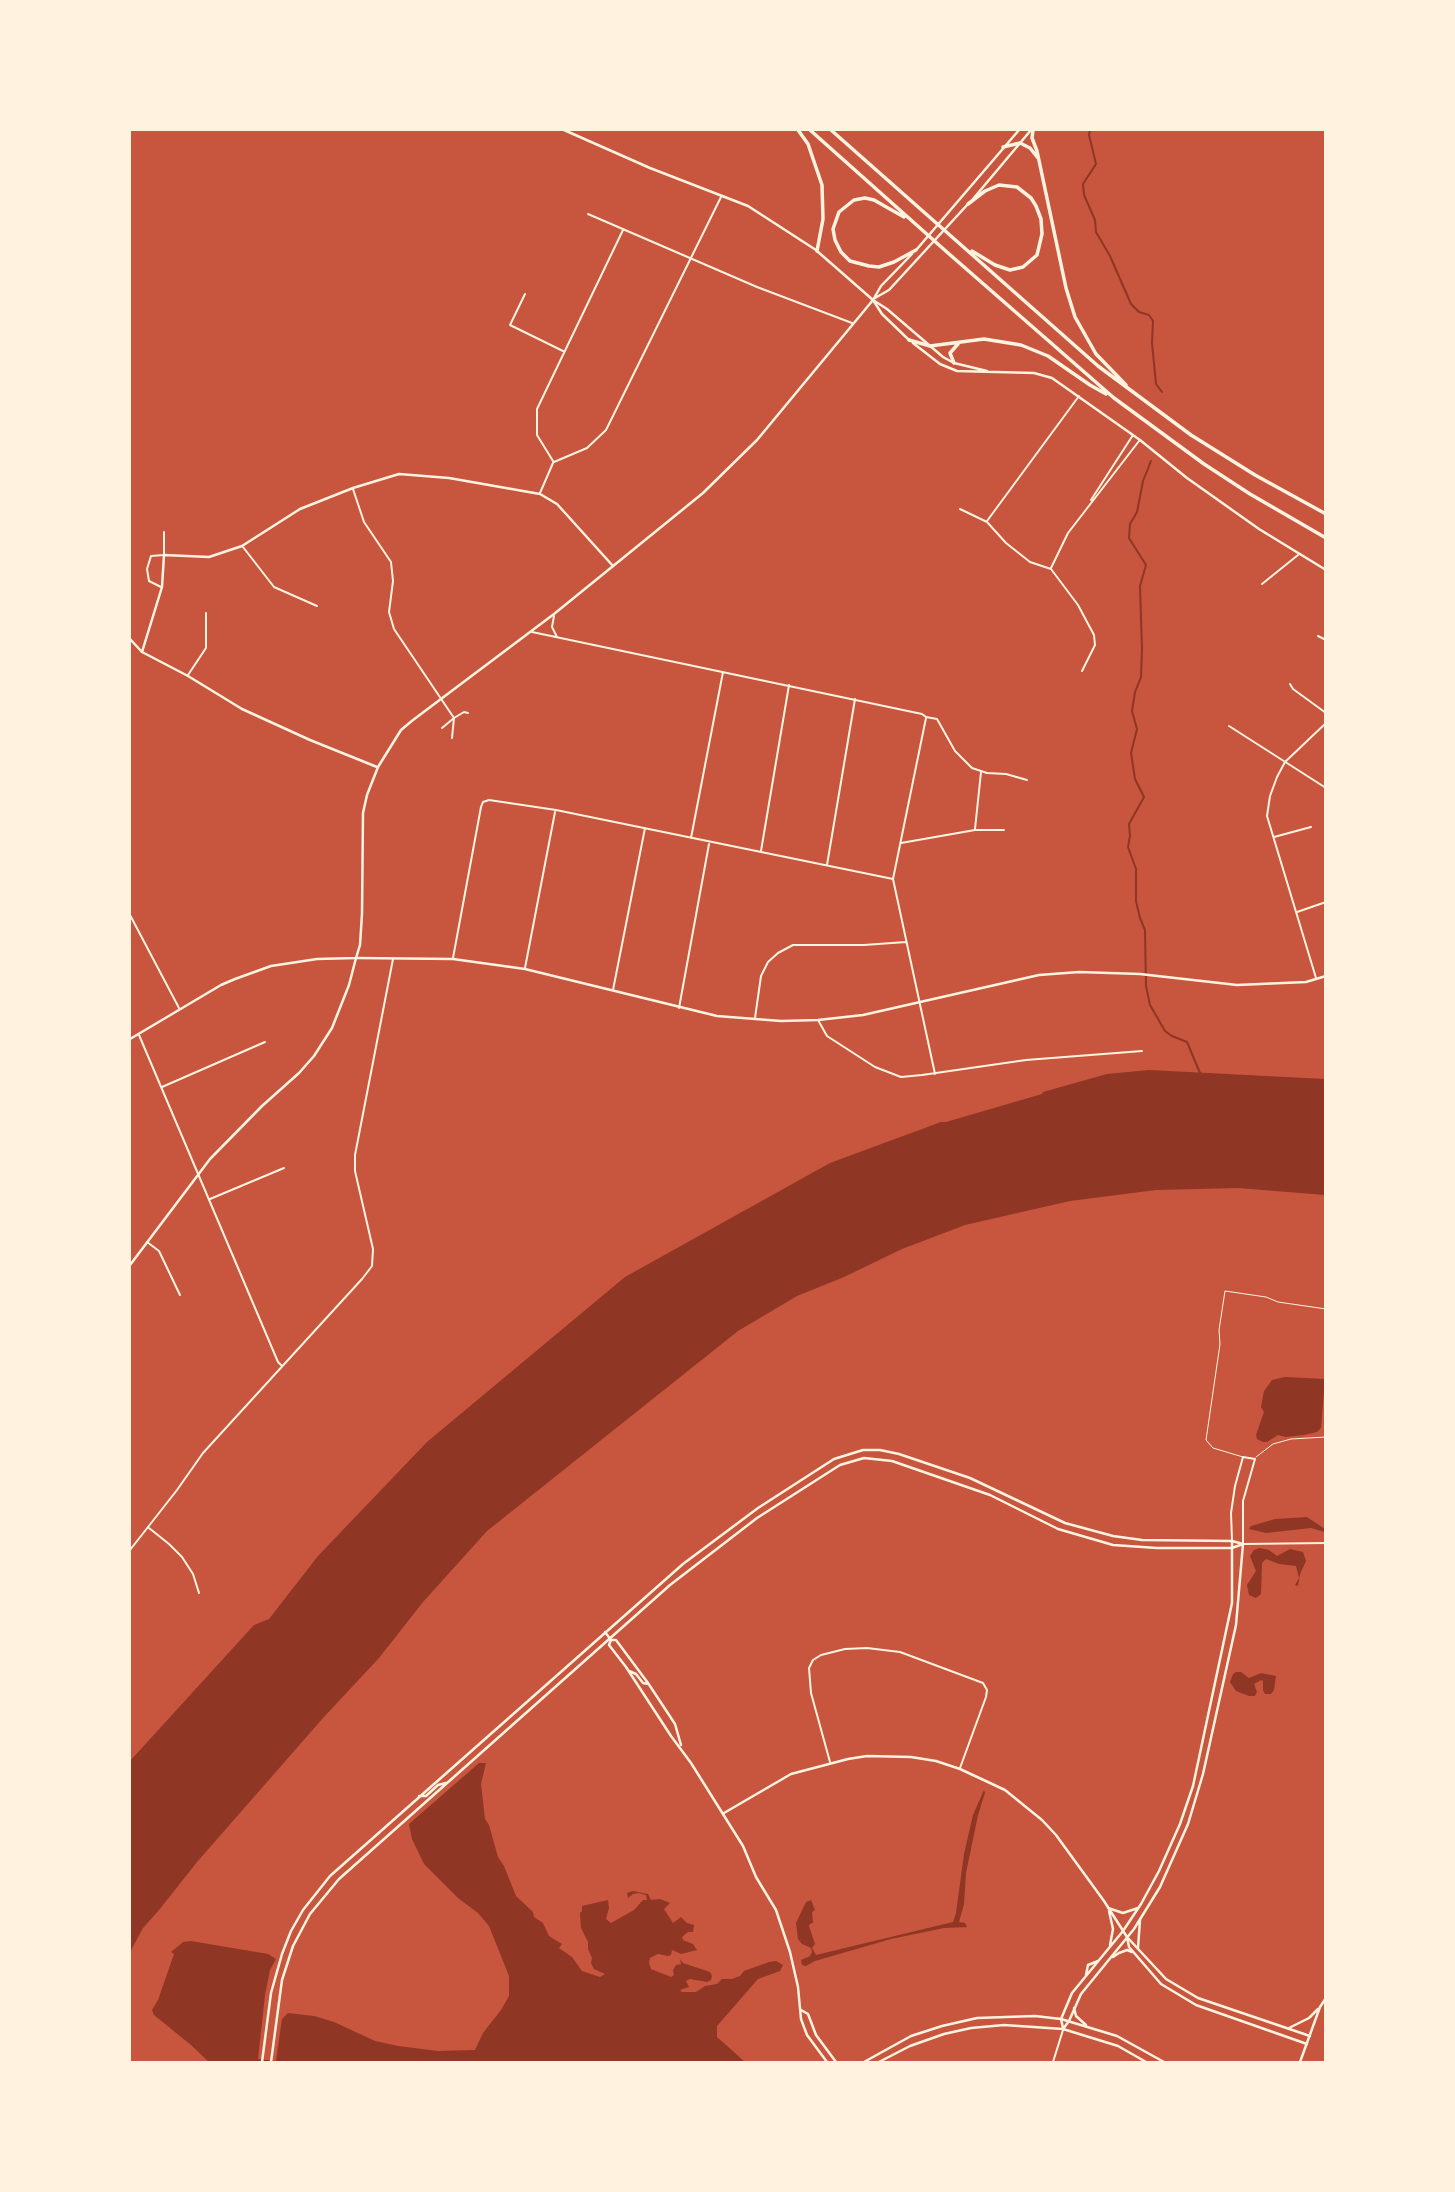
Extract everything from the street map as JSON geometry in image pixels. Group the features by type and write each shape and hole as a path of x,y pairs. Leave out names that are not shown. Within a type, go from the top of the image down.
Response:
{"highway":[{"path":"798,130 808,144 822,185 823,219 817,251"},
{"path":"810,130 1114,398 1204,464 1325,538"},
{"path":"831,130 1089,359 1134,394 1201,442 1325,514"},
{"path":"1032,130 1066,288 1075,317 1096,354 1134,394"},
{"path":"1003,147 1020,143 1030,148 1039,160"},
{"path":"967,249 1010,270 1031,262 1037,255 1042,234 1037,206 1017,187 999,185 985,191 968,204"},
{"path":"909,219 882,203 865,198 854,200 839,212 833,229 835,240 850,261 869,267 894,262 916,250"},
{"path":"909,340 930,346 984,340 1001,341 1037,351 1114,398"},
{"path":"954,363 950,353 960,342"}],"street":[{"path":"564,130 748,206 817,251 943,357 954,363 990,372"},
{"path":"130,1265 199,1172 228,1139 299,1073 332,1028 349,985 360,945 363,813 367,795 378,767 401,730 554,614 703,493 750,448 873,300 881,286 916,250 1019,130"},
{"path":"873,300 889,290 1032,130"},
{"path":"540,494 554,462 587,448 606,430 721,197"},
{"path":"588,214 757,287 853,324"},
{"path":"554,462 537,435 537,409 624,230"},
{"path":"524,295 510,325 564,351"},
{"path":"873,300 882,314 909,340 940,364 957,371 1034,373 1052,378 1140,440 1208,493 1298,555 1325,570"},
{"path":"987,522 1079,396"},
{"path":"1051,569 1068,533 1133,435"},
{"path":"1089,504 1140,440"},
{"path":"162,587 149,581 147,569 151,556 209,557 242,546 300,509 352,488 399,474 449,478 540,494 557,504 613,566"},
{"path":"352,488 364,522 391,562 393,582 389,612 394,629 454,718 452,738"},
{"path":"960,509 987,522 1006,543 1030,562 1051,569 1078,605 1094,635 1095,645 1082,671"},
{"path":"142,652 162,587 164,532"},
{"path":"242,546 274,587 317,606"},
{"path":"1262,584 1298,555"},
{"path":"188,676 206,648 206,613"},
{"path":"554,614 552,627 557,638"},
{"path":"531,631 922,714 937,719 955,751 972,768 1027,780"},
{"path":"1318,636 1325,640"},
{"path":"130,639 142,652 242,709 378,767"},
{"path":"691,839 723,672"},
{"path":"1290,684 1325,713"},
{"path":"760,852 789,685"},
{"path":"827,866 855,699"},
{"path":"442,728 464,712 468,713"},
{"path":"926,717 893,879 935,1073"},
{"path":"1316,979 1267,816 1269,796 1285,762 1325,723"},
{"path":"1229,726 1325,788"},
{"path":"975,830 981,771"},
{"path":"453,959 483,802 489,800 556,810 893,879"},
{"path":"525,969 556,810"},
{"path":"1274,837 1311,827"},
{"path":"613,992 645,828"},
{"path":"901,843 975,830 1004,830"},
{"path":"680,1008 709,843"},
{"path":"1296,913 1325,902"},
{"path":"130,915 179,1009"},
{"path":"755,1020 761,976 768,962 793,945 907,942"},
{"path":"130,1550 203,1453 369,1272 373,1249 355,1171 355,1155 393,958"},
{"path":"130,1040 221,985 271,966 317,959 453,959 525,969 680,1008 755,1020 818,1020 863,1015 1039,975 1115,972 1237,985 1306,982 1325,976"},
{"path":"818,1020 827,1036 875,1067 901,1077 1026,1060 1142,1051"},
{"path":"139,1035 282,1366"},
{"path":"161,1087 265,1042"},
{"path":"209,1200 284,1168"},
{"path":"146,1241 159,1251 180,1295"},
{"path":"262,2063 274,1981 282,1954 296,1922 330,1876 683,1564 746,1517 834,1459 863,1450 894,1453 970,1478 1058,1520 1097,1533 1142,1540 1232,1541 1243,1544 1325,1543"},
{"path":"1053,2063 1063,2029 1082,1994 1141,1917 1173,1860 1197,1797 1236,1625 1243,1544 1243,1501 1255,1459 1243,1457 1235,1486 1231,1513 1232,1603 1192,1786 1163,1863 1139,1908 1123,1931 1072,1993 1061,2019 1063,2029"},
{"path":"271,2060 282,1978 296,1939 310,1914 339,1879 680,1577 757,1518 830,1471 864,1458 892,1461 1002,1500 1058,1529 1096,1541 1136,1547 1232,1549 1243,1544"},
{"path":"148,1528 182,1557 193,1574 199,1593"},
{"path":"605,1632 610,1639 615,1640 675,1724 681,1747"},
{"path":"610,1639 609,1645 724,1813 776,1910 790,1952 801,2019 807,2035 827,2063"},
{"path":"830,1763 811,1693 809,1668 813,1660 821,1654 867,1648 900,1652 984,1683 986,1697 960,1769"},
{"path":"629,1671 648,1684"},
{"path":"724,1813 791,1774 867,1756 911,1757 960,1769 1005,1790 1042,1820 1056,1835 1127,1937 1166,1979 1198,1998 1310,2036"},
{"path":"419,1796 426,1796 438,1785 448,1782"},
{"path":"1108,1908 1123,1913 1139,1908"},
{"path":"1108,1908 1113,1929 1109,1948"},
{"path":"1138,1948 1141,1917"},
{"path":"1127,1937 1129,1947 1161,1984 1196,2005 1307,2044"},
{"path":"1108,1961 1119,1952 1127,1950 1134,1953"},
{"path":"1161,1984 1166,1979"},
{"path":"1300,2063 1325,1998"},
{"path":"1288,2029 1308,2018 1320,2007"},
{"path":"1074,2008 1076,2017 1092,2028"},
{"path":"801,2010 808,2014 816,2035 836,2063"},
{"path":"864,2063 911,2036 970,2020 1025,2016 1061,2019 1092,2028 1126,2040 1164,2063"},
{"path":"1261,2028 1263,2020"},
{"path":"879,2063 923,2040 971,2028 1015,2025 1063,2029 1118,2046 1146,2063"}],"lane":[{"path":"1243,1457 1213,1448 1206,1440 1225,1291 1325,1309"},
{"path":"1255,1459 1273,1444 1292,1439 1325,1437"}],"shaded area":[{"path":"1149,1070 1325,1079 1325,1195 1238,1188 1156,1190 1070,1201 965,1225 902,1249 797,1296 738,1331 487,1531 423,1602 379,1658 197,1862 143,1928 130,1952 130,1761 254,1625 269,1619 318,1556 427,1442 625,1277 830,1163 941,1122 1043,1092 1107,1074"},
{"path":"1285,1377 1325,1379 1321,1428 1317,1432 1304,1435 1278,1435 1263,1442 1257,1439 1256,1435 1264,1412 1261,1407 1264,1391 1272,1380"},
{"path":"1307,1517 1325,1529 1325,1532 1311,1528 1266,1533 1249,1529 1275,1519"},
{"path":"1259,1548 1269,1550 1277,1556 1290,1549 1303,1552 1306,1561 1298,1586 1295,1585 1299,1578 1296,1566 1266,1559 1262,1563 1261,1594 1256,1598 1249,1595 1247,1585 1256,1571 1250,1556"},
{"path":"1236,1672 1249,1678 1261,1673 1276,1676 1274,1690 1271,1694 1265,1694 1261,1680 1254,1684 1257,1692 1255,1696 1236,1691 1230,1682"},
{"path":"479,1763 486,1763 481,1784 485,1819 498,1857 516,1896 533,1912 534,1917 543,1923 549,1936 562,1944 559,1948 572,1957 582,1971 600,1977 605,1974 594,1969 591,1963 588,1942 581,1928 582,1906 608,1900 606,1919 611,1923 634,1910 643,1900 647,1900 646,1895 639,1893 628,1898 627,1893 633,1891 648,1894 651,1900 660,1899 670,1903 664,1909 673,1923 681,1917 694,1925 693,1932 682,1937 697,1950 681,1954 672,1950 671,1955 658,1954 650,1958 649,1963 651,1969 671,1977 676,1965 681,1964 680,1959 683,1963 710,1972 711,1980 707,1982 690,1979 686,1981 689,1987 680,1990 682,1992 696,1992 705,1986 717,1984 722,1979 732,1979 744,1971 769,1962 776,1961 783,1965 780,1971 758,1979 717,2026 717,2037 745,2062 209,2062 154,2015 152,2010 174,1954 171,1952 183,1942 191,1941 268,1954 276,1959 270,1970 265,1995 258,2059 276,2061 282,2019 288,2013 334,2022 375,2041 398,2046 438,2051 475,2050 483,2033 509,1996 509,1976 489,1926 424,1864 412,1839 409,1824"},
{"path":"984,1790 966,1873 964,1904 959,1922 965,1923 967,1927 944,1928 891,1939 802,1965 801,1960 812,1952 811,1948 798,1939 796,1923 806,1902 811,1900 815,1910 812,1912 813,1923 809,1926 815,1944 812,1948 816,1955 953,1922 973,1815"}],"waterway":[{"path":"1090,130 1096,164 1083,184 1084,195 1095,220 1096,232 1131,304 1139,312 1149,315 1153,321 1156,384 1162,392"},
{"path":"1151,461 1143,481 1137,512 1130,524 1129,538 1146,565 1140,586 1141,677 1132,711 1137,729 1131,753 1135,779 1144,797 1129,824 1128,847 1136,869 1136,901 1145,930 1146,986 1150,1005 1165,1031 1187,1042 1200,1073"}]}
